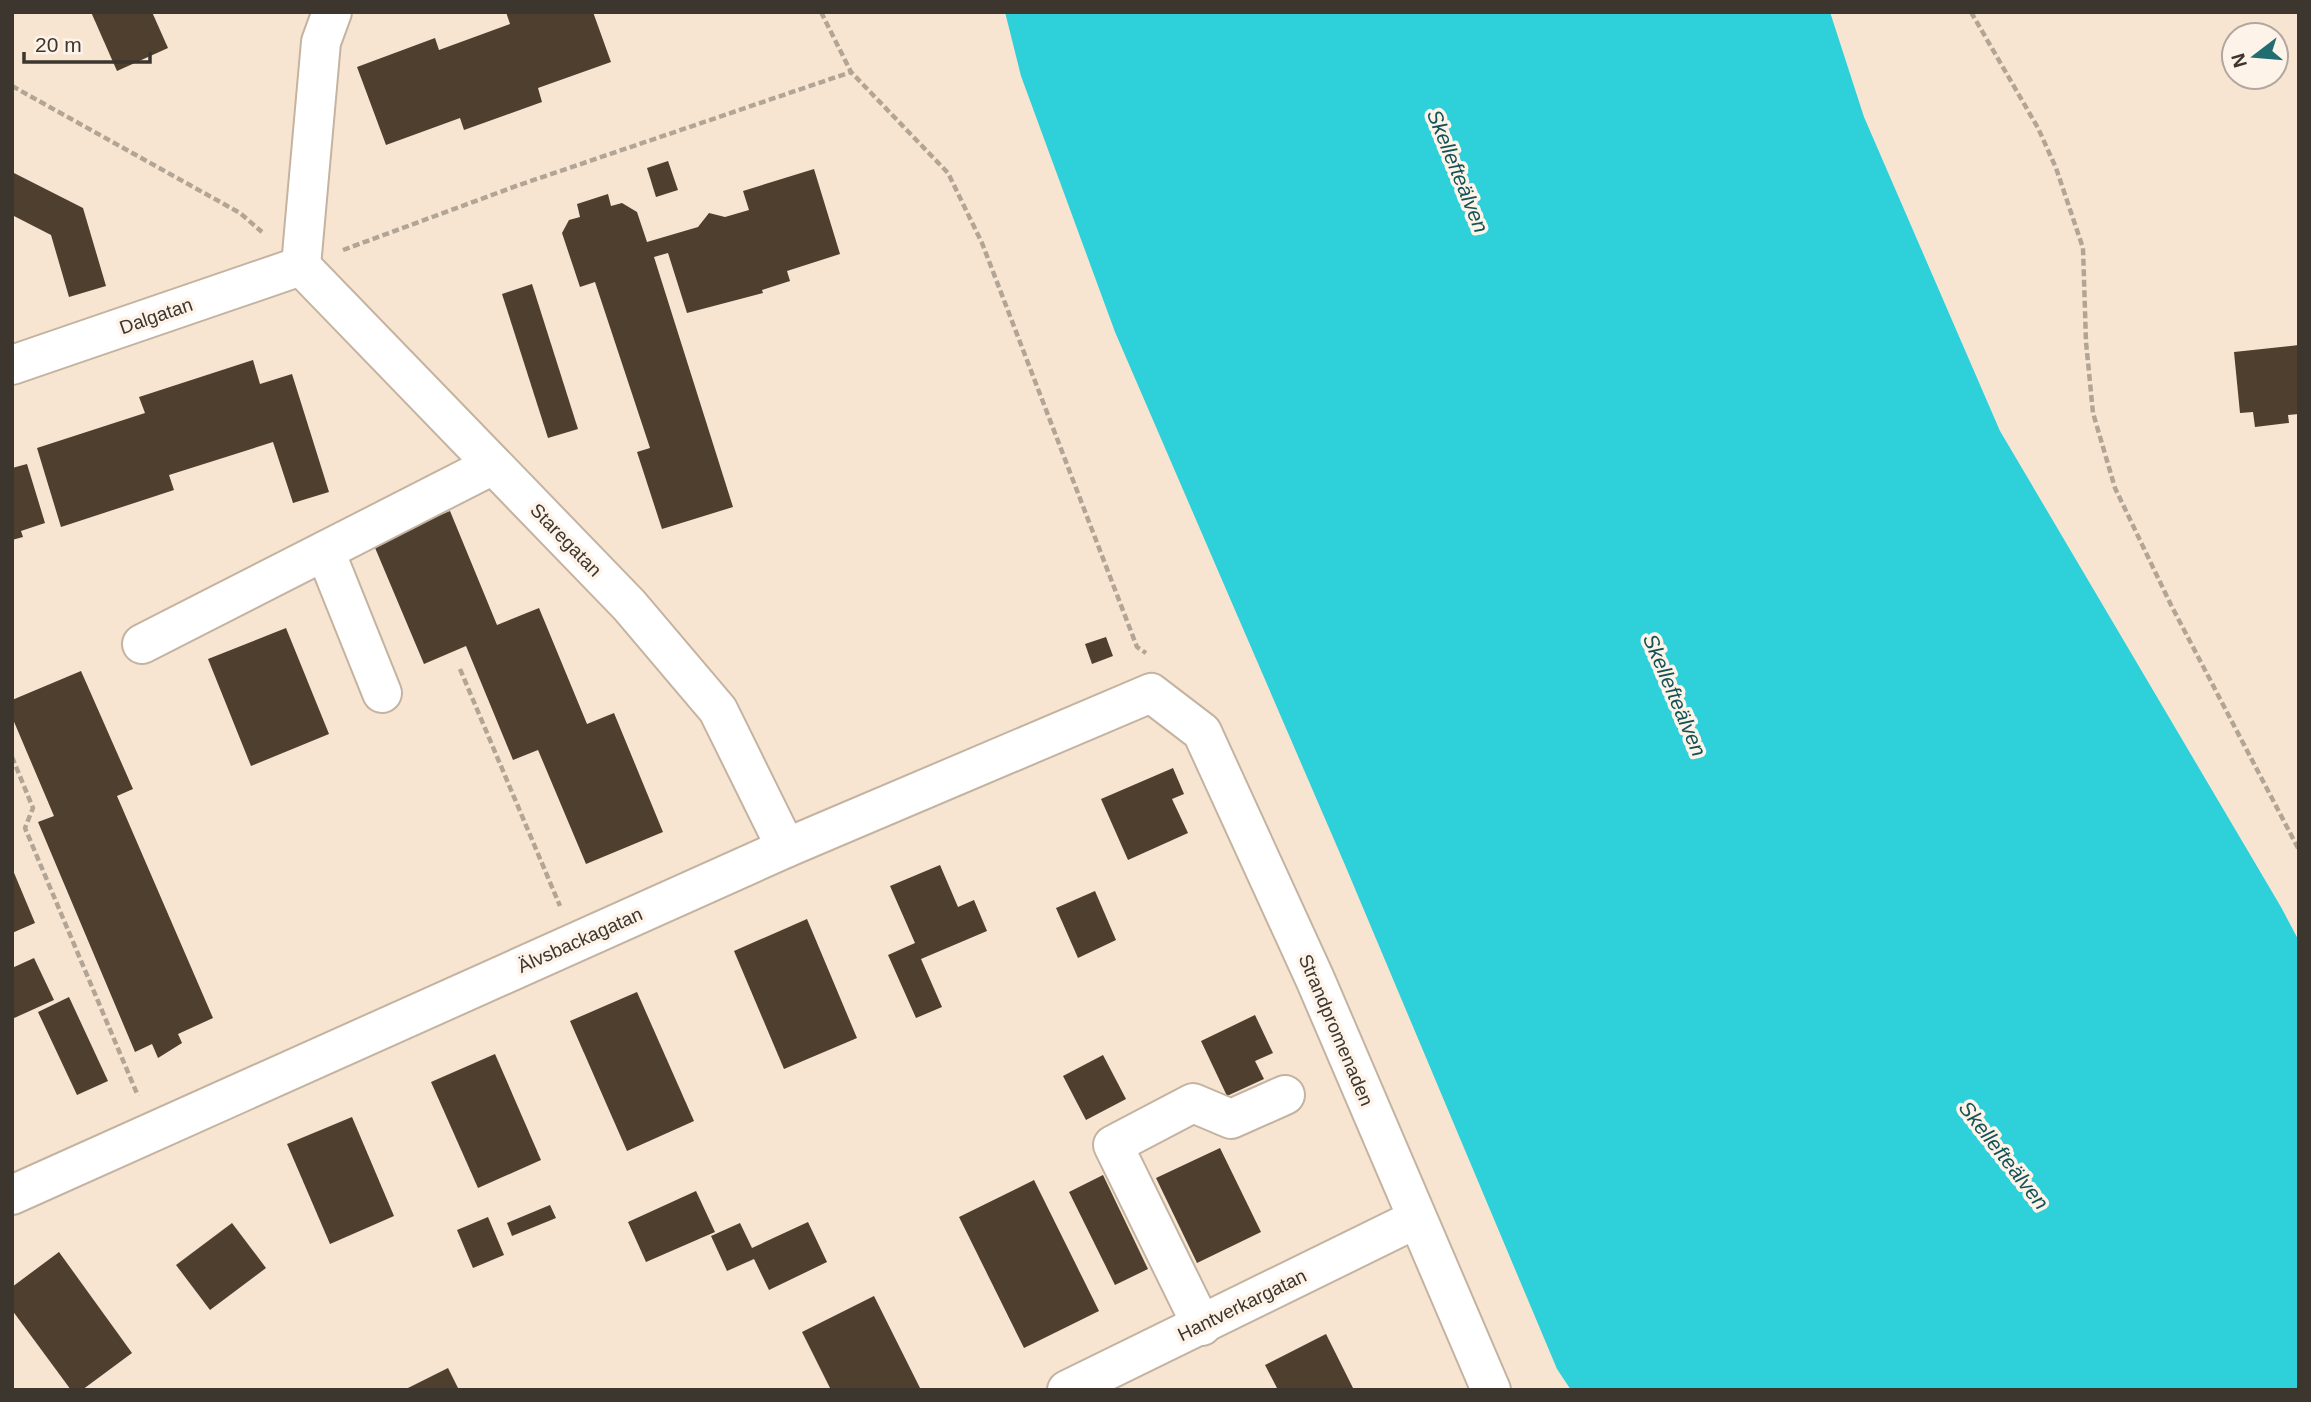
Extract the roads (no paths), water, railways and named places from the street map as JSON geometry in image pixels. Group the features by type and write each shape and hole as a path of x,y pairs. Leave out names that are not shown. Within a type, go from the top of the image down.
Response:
{"street":[{"path":"301,266 321,42 331,12"},
{"name":"Dalgatan","path":"12,365 301,266"},
{"name":"Staregatan","path":"301,266 629,605 718,710 786,848"},
{"path":"142,644 493,465"},
{"path":"325,551 382,693"},
{"name":"Älvsbackagatan","path":"12,1195 786,848 1151,693"},
{"name":"Strandpromenaden","path":"1151,693 1202,732 1315,979 1491,1390"},
{"path":"1202,1326 1112,1146 1193,1103 1231,1119 1285,1095"},
{"name":"Hantverkargatan","path":"1067,1390 1416,1219"}],"water":[{"name":"Skellefteälven","path":"1005,12 1830,12 1864,117 2000,431 2299,941 2299,1390 1571,1390 1557,1369 1345,865 1115,332 1021,76"}]}
